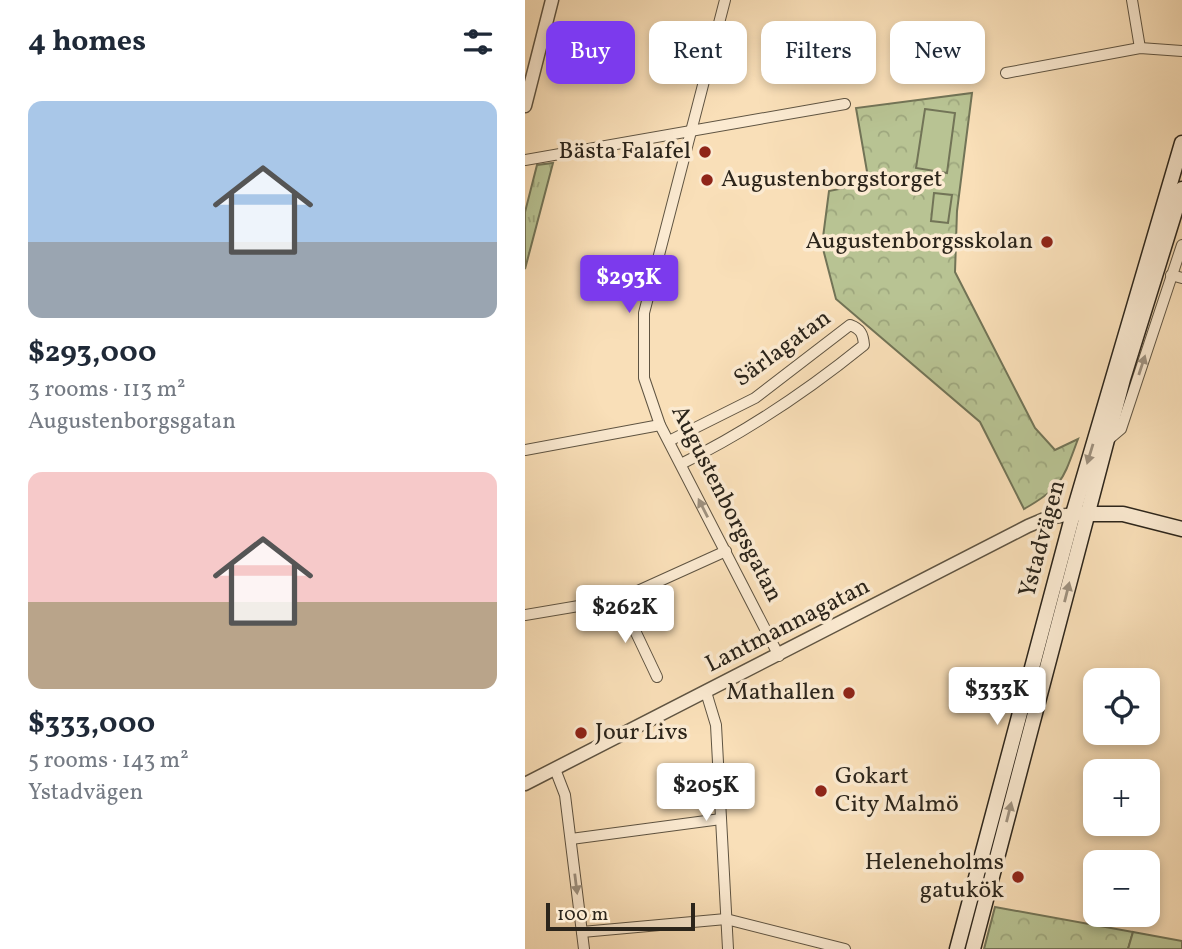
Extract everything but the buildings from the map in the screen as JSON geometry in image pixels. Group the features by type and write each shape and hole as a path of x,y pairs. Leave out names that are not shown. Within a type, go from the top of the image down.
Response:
{"main road":[{"name":"Ystadvägen","path":"957,949 1182,143"},
{"name":"Ystadvägen","path":"973,949 1080,514 1108,440 1182,189"},
{"path":"1080,514 1123,514 1182,529"}],"street":[{"path":"525,106 552,0"},
{"name":"Augustenborgsgatan","path":"726,0 689,132 644,313 644,378 660,425 779,656"},
{"path":"1132,0 1140,48"},
{"path":"1006,73 1140,48 1182,51"},
{"path":"525,160 845,104"},
{"name":"Ystadvägen","path":"1108,440 1121,429 1177,277 1182,245"},
{"name":"Särlagatan","path":"669,441 755,398 850,325 857,327 863,335 864,345 802,395 723,443 681,464"},
{"path":"525,450 660,425"},
{"name":"Lantmannagatan","path":"525,784 1028,526 1047,518 1080,514"},
{"path":"525,615 620,599 726,551"},
{"path":"620,599 657,677"},
{"path":"706,692 716,725 728,949"},
{"path":"555,769 565,795 584,949"},
{"path":"571,839 721,819"},
{"path":"582,932 726,919 845,949"}],"green space":[{"path":"972,93 957,211 955,272 1035,428 1055,450 1078,439 1060,481 1047,494 1024,509 980,422 836,299 822,245 829,191 869,183 856,108"},
{"path":"925,109 955,113 947,173 916,168"},
{"path":"553,163 525,269 525,212 537,165"},
{"path":"934,193 952,195 948,223 931,221"},
{"path":"995,907 1083,923 1083,927 1105,927 1133,932 1128,949 984,949"},
{"path":"1133,932 1182,941 1182,949 1128,949"}],"place":[{"name":"Bästa Falafel","path":"705,152"},
{"name":"Augustenborgstorget","path":"707,180"},
{"name":"Augustenborgsskolan","path":"1047,242"},
{"name":"Mathallen","path":"849,693"},
{"name":"Jour Livs","path":"581,733"},
{"name":"Gokart City Malmö","path":"821,791"},
{"name":"Heleneholms gatukök","path":"1018,877"}]}
